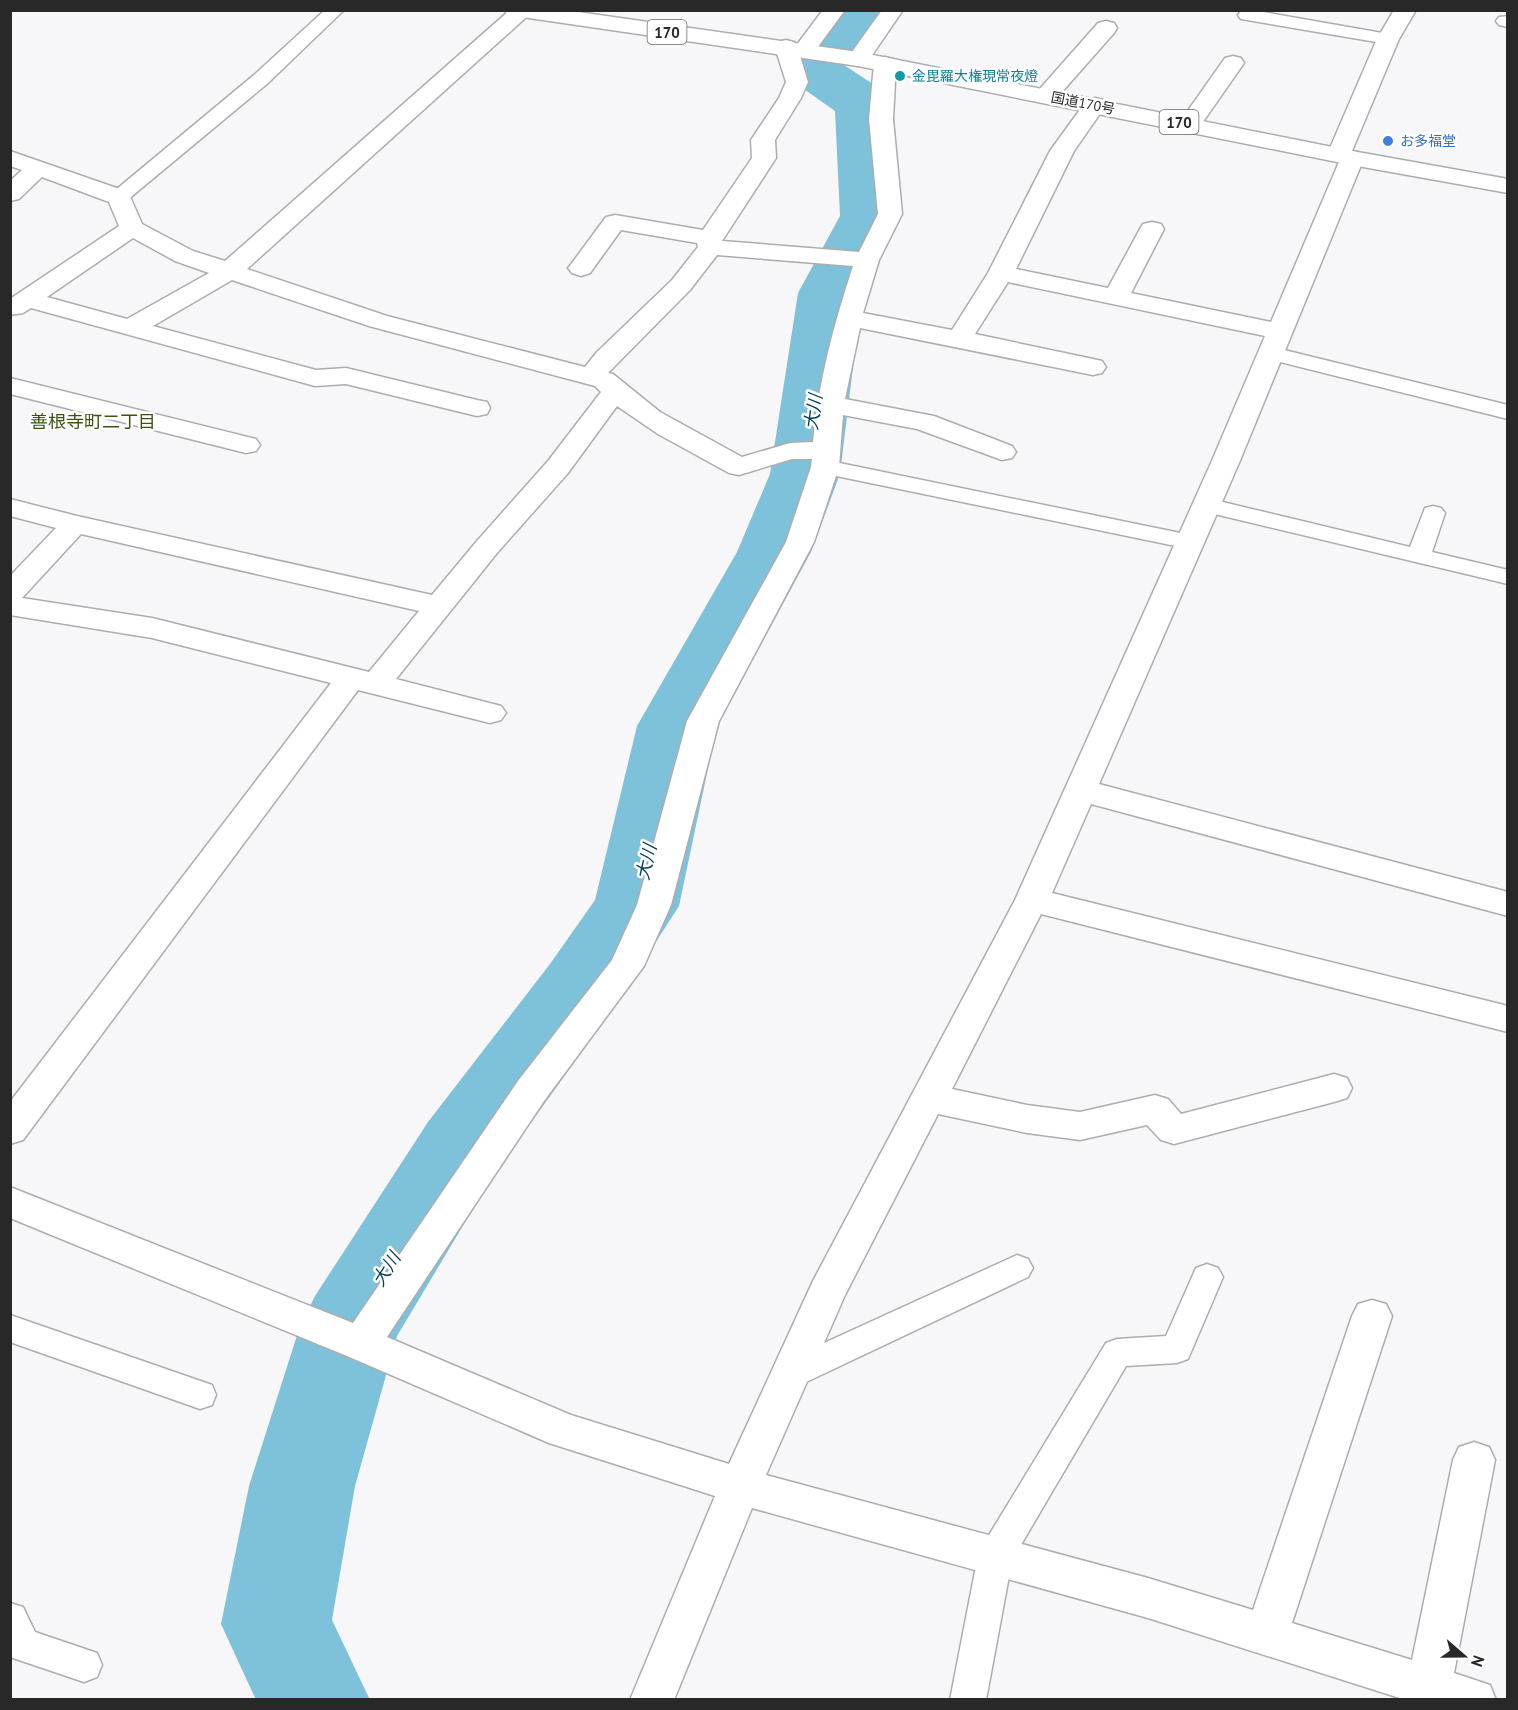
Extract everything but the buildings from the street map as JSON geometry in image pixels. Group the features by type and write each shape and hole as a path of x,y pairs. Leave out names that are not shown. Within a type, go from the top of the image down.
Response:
{"main road":[{"path":"10,1130 363,681 440,606 487,547 558,467 603,384 606,358 681,285 764,158 763,140 793,90 803,50 835,10"},
{"path":"349,1339 531,1091 627,966 654,905 703,721 800,542 825,459 830,404 849,318 867,260 890,214 881,119 864,60 893,10"},
{"path":"652,1700 740,1486 827,1292 1032,900 1276,342 1388,39 1405,10"},
{"path":"130,328 228,272 518,11"},
{"name":"国道170号","path":"518,11 864,60 1346,157 1508,186"},
{"path":"1046,96 1106,28"},
{"path":"1190,124 1233,63"},
{"path":"959,339 1001,273 1062,151 1095,105"},
{"path":"10,158 119,196 132,228 184,255 228,272 378,321 603,384 652,417 739,467 790,451 825,459"},
{"path":"10,194 38,168"},
{"path":"581,268 615,222 709,242 867,260"},
{"path":"18,305 132,228"},
{"path":"1116,297 1152,229"},
{"path":"1001,273 1116,297 1276,342"},
{"path":"18,305 130,328 315,378 346,376 477,408"},
{"path":"849,318 1093,367"},
{"path":"10,386 246,445"},
{"path":"830,404 924,422 1002,452"},
{"path":"10,507 75,524 440,606"},
{"path":"10,594 75,524"},
{"path":"10,606 152,627 490,713"},
{"path":"1081,790 1508,904"},
{"path":"1032,900 1508,1018"},
{"path":"929,1098 1027,1119 1080,1126 1155,1109 1174,1130 1334,1088"},
{"path":"10,1202 349,1339 562,1430 740,1486 1148,1598 1266,1635 1417,1688 1474,1700"},
{"path":"1266,1635 1372,1316"},
{"path":"1417,1688 1474,1460"}],"lane":[{"path":"119,196 261,79 336,10"},
{"path":"1247,15 1388,39"},
{"path":"1276,342 1508,412"},
{"path":"825,459 1190,542"},
{"path":"1206,505 1504,577"},
{"path":"1419,556 1433,513"},
{"path":"790,1374 1017,1268"},
{"path":"968,1700 995,1556 1117,1353 1177,1349 1207,1276"},
{"path":"10,1328 200,1395"},
{"path":"10,1619 23,1645 84,1665"}],"waterway":[{"name":"大川","path":"314,1700 276,1624 302,1486 350,1326 461,1148 581,987 636,906 677,726 774,552 805,474 830,293 871,216 864,104 811,68 861,10"}],"place":[{"name":"金毘羅大権現常夜燈","path":"900,76"},
{"name":"お多福堂","path":"1388,141"}],"district":[{"name":"善根寺町二丁目","path":"93,421"}]}
